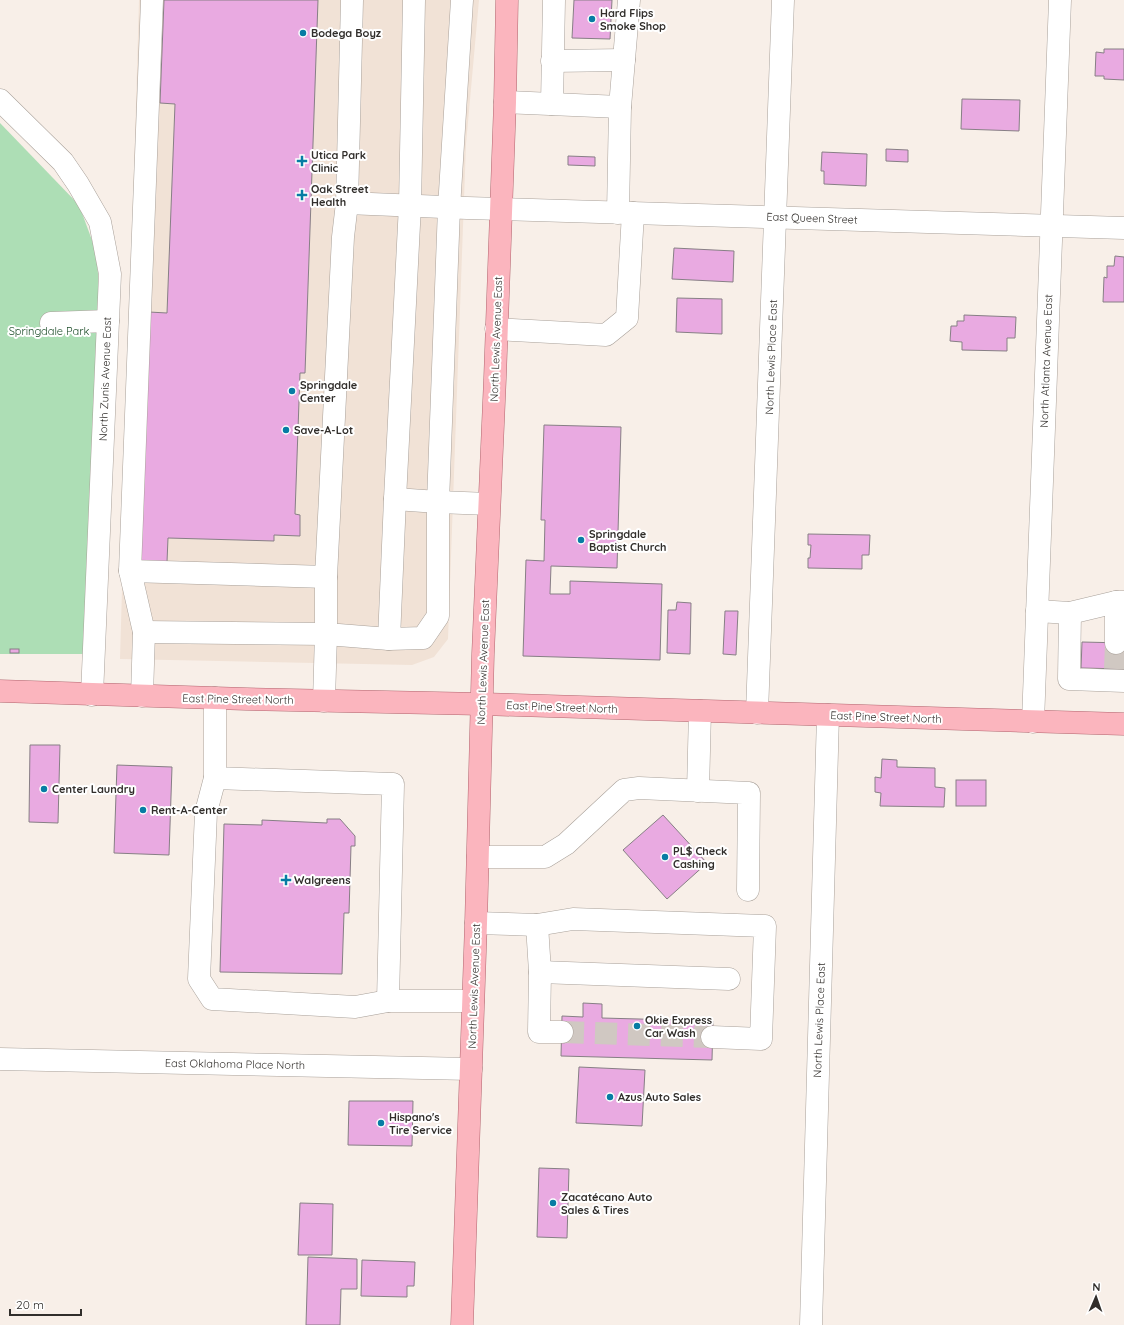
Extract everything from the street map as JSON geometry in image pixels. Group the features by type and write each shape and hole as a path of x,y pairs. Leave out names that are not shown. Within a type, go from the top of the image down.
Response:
{"main road":[{"name":"North Lewis Avenue East","path":"462,1325 478,857 482,654 501,209 507,0"},
{"name":"East Pine Street North","path":"0,691 92,695 482,704 757,714 1124,724"}],"street":[{"path":"142,696 144,632 130,572 152,0"},
{"path":"324,701 326,578 343,237 347,203 352,0"},
{"path":"389,639 410,205 414,0"},
{"path":"144,632 326,634 389,639 422,638 438,616 438,502 449,208 462,0"},
{"path":"552,104 554,0"},
{"path":"496,329 606,335 627,318 626,213 620,107 629,0"},
{"name":"North Lewis Place East","path":"757,714 783,0"},
{"name":"North Atlanta Avenue East","path":"1033,722 1060,0"},
{"path":"552,60 624,60"},
{"name":"North Zunis Avenue East","path":"0,100 63,162 100,222 110,274 92,695"},
{"path":"505,102 620,107"},
{"name":"East Queen Street","path":"347,203 449,208 1124,228"},
{"path":"51,323 108,321"},
{"path":"395,499 489,504"},
{"path":"130,572 326,578"},
{"path":"1037,611 1070,613 1120,602 1116,643"},
{"path":"1070,613 1069,679 1118,677"},
{"path":"215,698 216,778 206,812 199,979 212,999 355,1007 388,1001 473,1001"},
{"path":"698,791 700,712"},
{"name":"North Lewis Place East","path":"811,1325 828,715"},
{"path":"216,778 393,784 388,1001"},
{"path":"478,857 545,857 566,844 624,790 639,788 749,793 748,890"},
{"path":"476,923 536,925 573,919 765,926 761,1038 712,1037"},
{"path":"536,925 540,972 538,1032 562,1032"},
{"path":"540,972 729,979"},
{"name":"East Oklahoma Place North","path":"0,1059 471,1070"}],"shaded area":[{"name":"Springdale Center","path":"139,0 479,0 466,144 448,639 434,657 412,665 120,659"}],"green space":[{"name":"Springdale Park","path":"0,123 79,205 96,251 100,296 83,654 0,654"}],"building":[{"path":"164,0 318,0 305,373 300,373 295,514 300,515 300,536 274,535 274,541 168,538 167,562 140,561 149,312 167,313 175,104 160,103"},
{"name":"Hard Flips Smoke Shop","path":"574,0 612,0 610,39 572,38"},
{"path":"1104,49 1124,49 1124,80 1104,79 1104,76 1095,76 1096,52 1104,53"},
{"path":"962,99 1020,100 1019,131 961,129"},
{"path":"886,149 908,150 908,162 886,161"},
{"path":"822,152 867,154 866,186 824,184 824,171 821,171"},
{"path":"568,156 595,157 595,166 568,165"},
{"path":"674,248 734,251 733,282 672,279"},
{"path":"1115,256 1124,257 1124,302 1103,302 1104,277 1107,278 1107,266 1114,266"},
{"path":"677,298 722,299 722,334 676,332"},
{"path":"964,315 1016,317 1015,338 1007,338 1007,351 962,350 962,342 950,341 951,326 957,326 957,321 964,321"},
{"name":"Springdale Baptist Church","path":"544,425 621,427 617,568 551,566 550,594 570,594 570,581 662,584 660,660 523,656 526,560 544,561 545,520 541,520"},
{"path":"808,534 870,535 869,555 862,555 862,569 808,568 808,558 810,558 811,545 808,545"},
{"path":"677,602 691,603 690,654 667,653 668,610 676,610"},
{"path":"725,611 738,611 736,655 723,654"},
{"path":"1082,642 1124,643 1124,669 1081,668"},
{"path":"10,649 19,649 19,653 10,653"},
{"name":"Center Laundry","path":"30,745 60,745 58,823 29,822"},
{"path":"882,759 897,760 897,767 935,768 935,787 945,788 944,807 880,806 881,793 875,792 875,777 881,778"},
{"name":"Rent-A-Center","path":"117,765 172,767 169,855 114,853"},
{"path":"956,780 986,780 986,806 956,806"},
{"name":"PL$ Check Cashing","path":"663,815 707,863 667,899 623,850"},
{"name":"Walgreens","path":"327,819 340,819 355,836 355,846 351,846 349,913 344,913 342,974 220,972 224,824 262,825 262,820 327,823"},
{"name":"Okie Express Car Wash","path":"583,1003 602,1004 602,1018 713,1021 712,1060 561,1056 562,1016 583,1017"},
{"name":"Azus Auto Sales","path":"579,1067 645,1070 642,1126 576,1123"},
{"name":"Hispano's Tire Service","path":"349,1101 413,1101 412,1146 348,1145"},
{"name":"Zacatécano Auto Sales & Tires","path":"539,1168 569,1169 567,1238 537,1237"},
{"path":"300,1203 333,1204 332,1255 298,1255"},
{"path":"308,1257 357,1259 357,1289 341,1289 340,1325 306,1325"},
{"path":"362,1260 415,1262 414,1286 407,1286 407,1297 361,1296"}],"tunnel":[{"path":"1115,669 1116,643"},
{"path":"562,1032 712,1037"}],"place":[{"name":"Hard Flips Smoke Shop","path":"592,19"},
{"name":"Bodega Boyz","path":"303,33"},
{"name":"Utica Park Clinic","path":"302,161"},
{"name":"Oak Street Health","path":"302,195"},
{"name":"Springdale Center","path":"292,391"},
{"name":"Save-A-Lot","path":"286,430"},
{"name":"Springdale Baptist Church","path":"581,540"},
{"name":"Center Laundry","path":"44,789"},
{"name":"Rent-A-Center","path":"143,810"},
{"name":"PL$ Check Cashing","path":"665,857"},
{"name":"Walgreens","path":"286,880"},
{"name":"Okie Express Car Wash","path":"637,1026"},
{"name":"Azus Auto Sales","path":"610,1097"},
{"name":"Hispano's Tire Service","path":"381,1123"},
{"name":"Zacatécano Auto Sales & Tires","path":"553,1203"}]}
